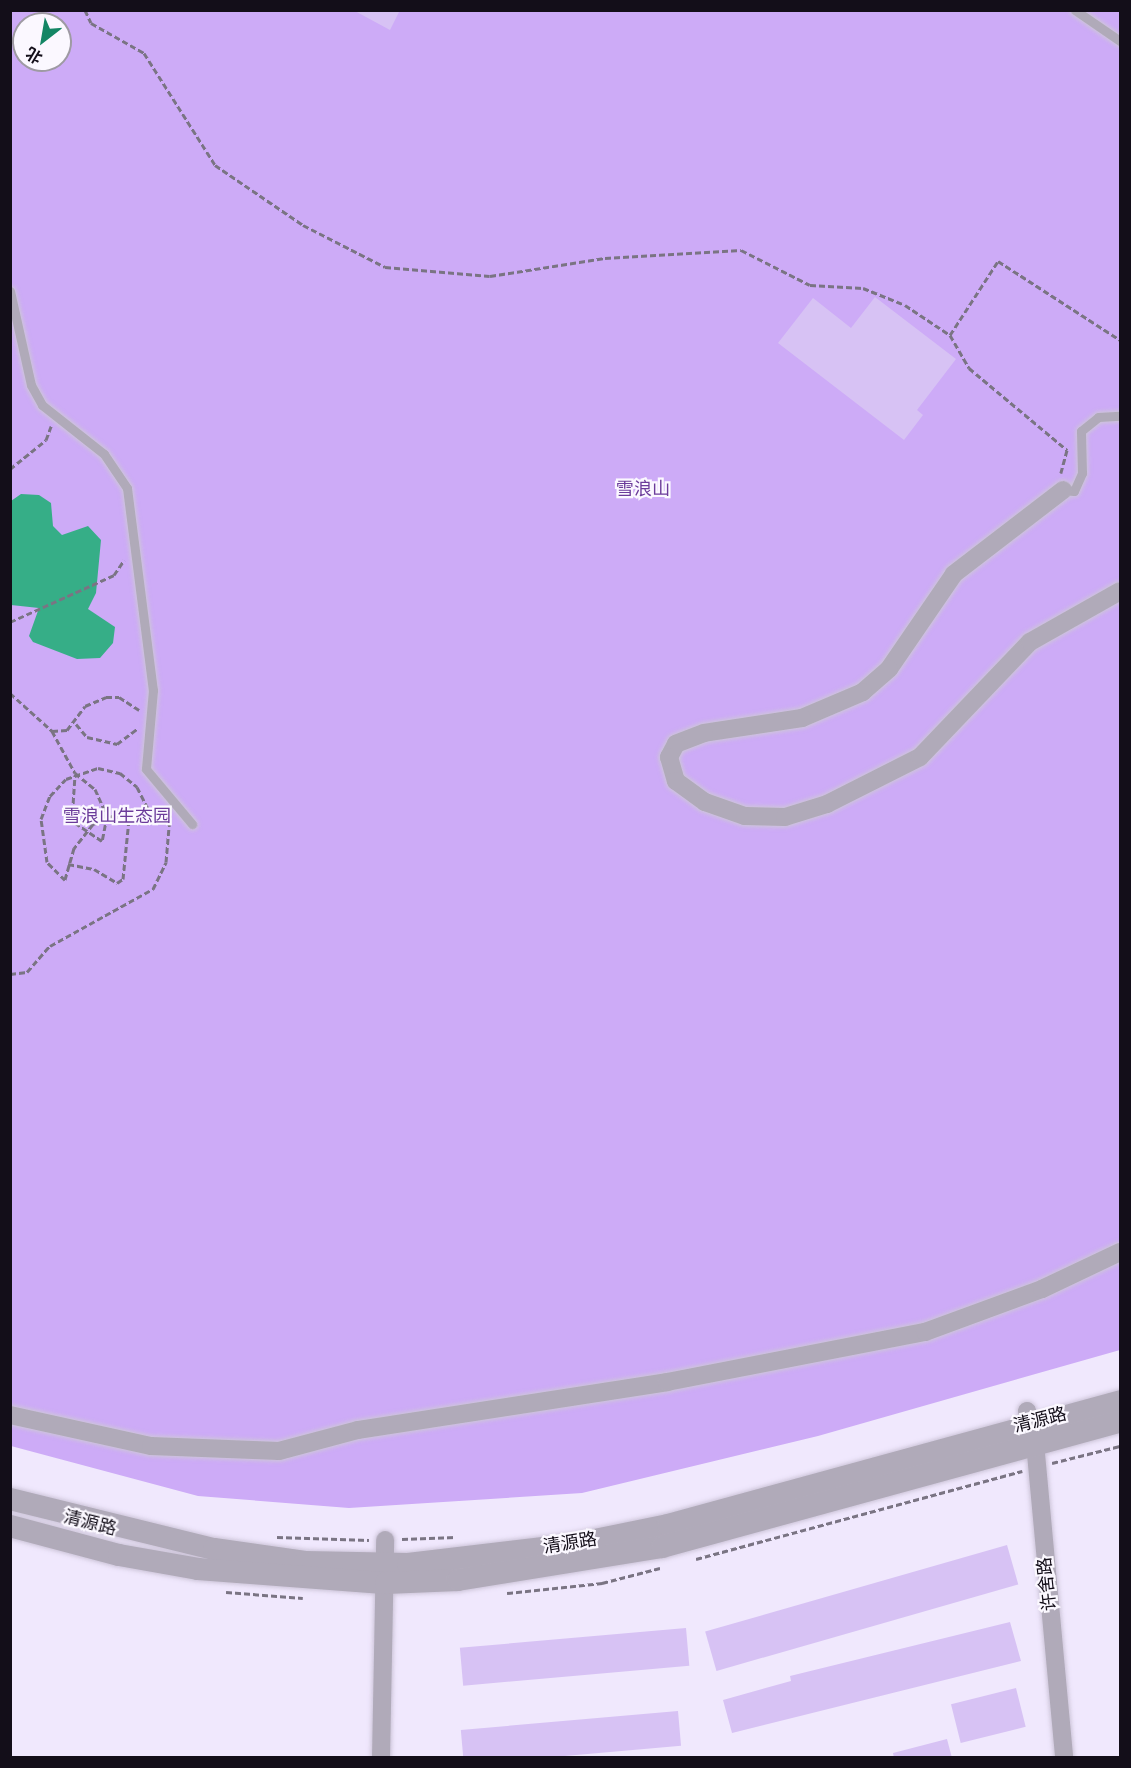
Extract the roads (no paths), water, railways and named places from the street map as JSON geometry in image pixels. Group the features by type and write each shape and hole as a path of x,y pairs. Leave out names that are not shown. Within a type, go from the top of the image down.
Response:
{"street":[{"path":"1062,484 954,574 889,669 863,692 802,718 704,733 676,744 669,757 676,781 705,802 745,816 784,817 827,804 920,757 1030,642 1120,591"},
{"path":"10,1415 151,1446 279,1451 358,1430 667,1382 925,1332 1042,1289 1120,1252"},
{"name":"清源路","path":"10,1526 119,1555 198,1569 386,1574 575,1544 668,1525 1120,1401"},
{"name":"清源路","path":"1031,1425 1120,1422"},
{"name":"许舍路","path":"1031,1425 1064,1758"},
{"name":"清源路","path":"10,1499 214,1549 386,1574"},
{"path":"381,1758 385,1540"}],"lane":[{"path":"1075,10 1120,41"},
{"path":"10,291 31,385 56,415 104,453 127,488 136,538 153,690 146,769 171,802 192,824"},
{"path":"1062,484 1074,491 1082,473 1081,431 1098,417 1120,416"}],"park label":[{"name":"雪浪山","path":"643,489"},
{"name":"雪浪山生态园","path":"117,816"}]}
